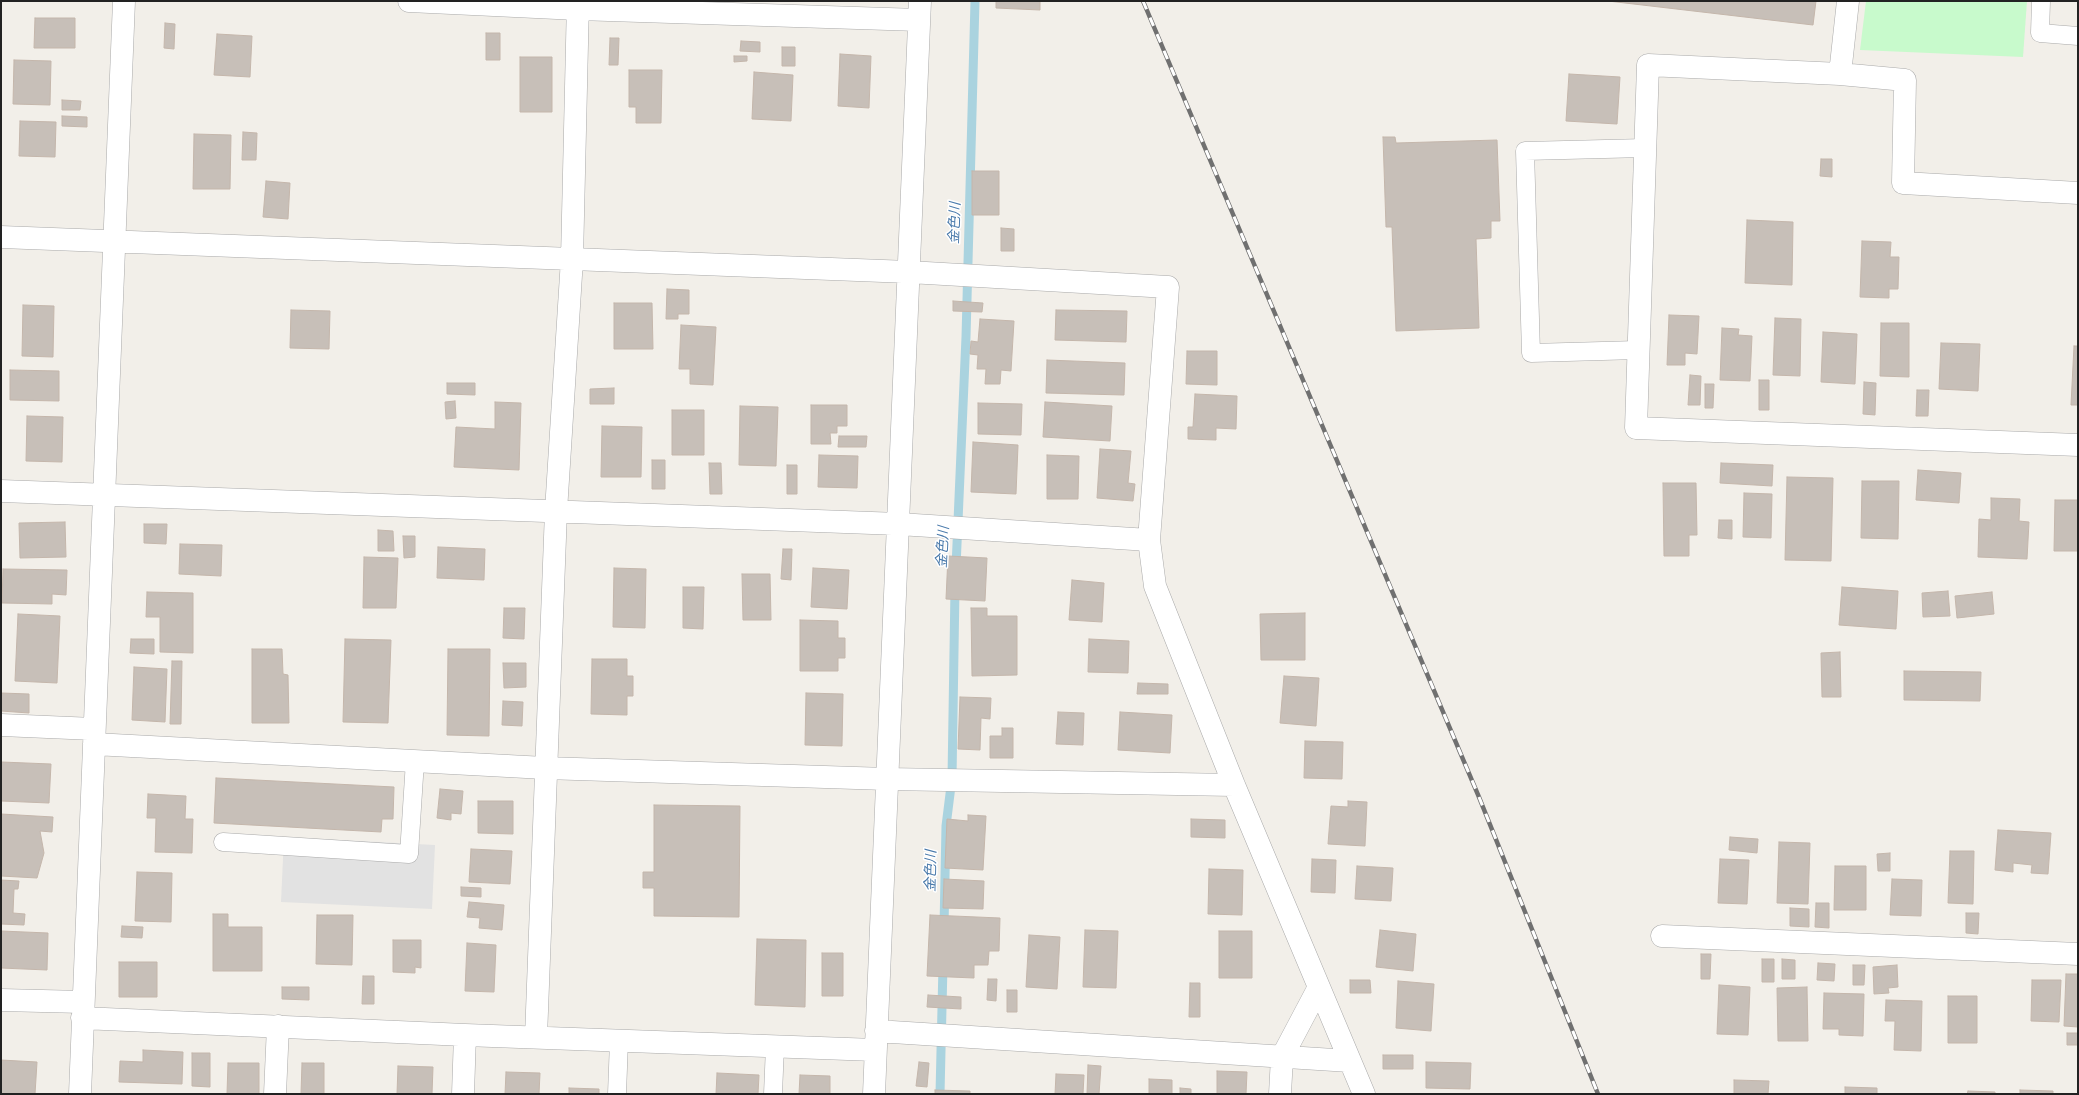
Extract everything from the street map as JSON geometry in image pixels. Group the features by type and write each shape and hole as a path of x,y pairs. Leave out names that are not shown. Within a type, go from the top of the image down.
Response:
{"street":[{"path":"80,1094 124,1"},
{"path":"408,1 919,11 899,524 874,1094"},
{"path":"1840,74 1848,1"},
{"path":"536,1037 545,768 556,511 572,260 578,5"},
{"path":"2078,193 1903,183 1905,80 1840,74 1648,65 1636,428 2078,445"},
{"path":"1,237 909,272 1168,287 1149,540 1155,586 1234,785 1364,1094"},
{"path":"1,491 899,524 1149,540"},
{"path":"1,725 94,737 415,761 545,768 887,779 1234,785"},
{"path":"1662,936 2078,954"},
{"path":"1280,1094 1282,1057 1319,987"},
{"path":"1,1000 83,1010 278,1026 465,1035 775,1046 876,1041 1350,1061"},
{"path":"275,1094 278,1026"},
{"path":"463,1094 465,1035"}],"lane":[{"path":"2041,1 2040,33 2078,36"},
{"path":"1638,350 1531,353 1525,151 1645,148"},
{"path":"223,842 409,854 415,761"},
{"path":"617,1094 619,1041"},
{"path":"773,1094 775,1046"}],"green space":[{"path":"1866,1 2027,1 2023,57 1860,50"}],"shaded area":[{"path":"284,837 435,845 432,909 281,902"}],"building":[{"path":"996,1 1040,1 1040,10 996,8"},
{"path":"1608,1 1816,1 1813,25"},
{"path":"35,18 75,18 75,48 34,48"},
{"path":"165,23 175,24 174,49 164,48"},
{"path":"486,33 500,33 500,60 486,60"},
{"path":"217,34 252,36 250,77 214,75"},
{"path":"610,38 619,38 618,65 609,65"},
{"path":"741,41 760,42 760,52 740,51"},
{"path":"782,47 795,47 795,66 782,66"},
{"path":"840,54 871,56 869,108 838,106"},
{"path":"734,56 747,56 747,61 734,62"},
{"path":"520,57 552,57 552,112 520,112"},
{"path":"14,60 51,61 50,105 13,104"},
{"path":"629,70 662,70 661,123 636,123 636,107 629,107"},
{"path":"754,72 793,75 791,121 752,119"},
{"path":"1569,74 1620,77 1617,124 1566,121"},
{"path":"62,100 81,101 80,110 62,110"},
{"path":"62,116 87,117 87,127 62,126"},
{"path":"20,121 56,122 55,157 19,156"},
{"path":"243,132 257,133 256,160 242,160"},
{"path":"194,134 231,135 230,189 193,189"},
{"path":"1383,137 1395,137 1396,143 1497,140 1500,221 1491,221 1491,238 1476,239 1479,328 1396,331 1392,227 1386,227"},
{"path":"1821,159 1832,159 1832,177 1820,176"},
{"path":"972,171 999,171 999,215 972,215"},
{"path":"266,181 290,183 288,219 263,217"},
{"path":"1747,220 1793,222 1792,285 1745,283"},
{"path":"1001,228 1014,229 1014,251 1001,251"},
{"path":"1862,241 1891,242 1890,257 1899,257 1898,289 1889,289 1889,298 1860,297"},
{"path":"667,289 689,290 689,314 678,314 678,319 666,319"},
{"path":"953,301 983,303 982,312 953,311"},
{"path":"614,303 652,303 653,349 614,349"},
{"path":"23,305 54,306 53,357 22,356"},
{"path":"291,310 330,311 329,349 290,348"},
{"path":"1056,310 1127,311 1126,342 1055,340"},
{"path":"1669,315 1699,316 1697,354 1685,353 1685,365 1667,365"},
{"path":"1775,318 1801,319 1800,376 1773,375"},
{"path":"980,319 1014,321 1011,371 1001,370 1000,384 985,384 986,369 977,369 978,355 970,354 971,341 978,342"},
{"path":"1881,323 1909,323 1909,377 1880,376"},
{"path":"681,325 716,327 713,385 690,384 690,369 679,369"},
{"path":"1722,328 1739,329 1738,335 1752,336 1750,381 1720,380"},
{"path":"1823,332 1857,334 1855,384 1821,382"},
{"path":"1941,343 1980,344 1978,391 1939,389"},
{"path":"2074,346 2078,346 2078,405 2071,405"},
{"path":"1187,351 1217,351 1217,385 1186,384"},
{"path":"1047,360 1125,363 1124,395 1046,393"},
{"path":"10,370 59,371 59,401 10,400"},
{"path":"1690,375 1701,376 1700,405 1688,405"},
{"path":"1759,380 1769,380 1769,410 1759,410"},
{"path":"1864,382 1876,383 1875,415 1863,414"},
{"path":"447,383 475,383 475,395 447,394"},
{"path":"1705,384 1714,384 1713,408 1705,408"},
{"path":"614,388 614,404 590,404 590,389"},
{"path":"1917,390 1929,390 1928,416 1916,416"},
{"path":"1195,394 1237,396 1236,429 1216,428 1216,440 1188,439 1188,427 1193,427"},
{"path":"455,401 456,418 446,419 445,402"},
{"path":"495,402 521,403 519,470 454,467 456,427 495,429"},
{"path":"1045,402 1112,406 1110,441 1043,437"},
{"path":"978,403 1022,404 1021,435 978,434"},
{"path":"811,405 847,405 847,426 837,426 837,433 830,433 831,444 811,444"},
{"path":"740,406 778,407 776,466 739,465"},
{"path":"672,410 704,410 704,455 672,455"},
{"path":"27,416 63,417 62,462 26,461"},
{"path":"602,426 642,427 641,477 601,477"},
{"path":"839,436 867,436 866,447 838,447"},
{"path":"973,442 1018,445 1016,494 971,492"},
{"path":"1100,449 1131,451 1128,483 1135,484 1133,501 1097,498"},
{"path":"819,455 858,456 857,488 818,487"},
{"path":"1047,455 1079,456 1078,499 1047,499"},
{"path":"652,460 665,460 665,489 652,489"},
{"path":"709,463 721,463 722,494 710,494"},
{"path":"1721,463 1773,465 1772,486 1720,483"},
{"path":"787,465 797,465 797,494 787,494"},
{"path":"1918,470 1961,473 1959,503 1916,500"},
{"path":"1787,477 1833,478 1831,561 1785,560"},
{"path":"1862,481 1899,481 1898,539 1861,538"},
{"path":"1663,483 1696,483 1697,535 1689,535 1689,556 1664,556"},
{"path":"1744,493 1772,494 1771,538 1743,537"},
{"path":"1991,498 2020,499 2019,521 2029,522 2027,559 1978,557 1979,519 1991,520"},
{"path":"2055,500 2078,500 2078,551 2054,551"},
{"path":"1719,520 1732,520 1732,539 1718,538"},
{"path":"65,522 66,557 20,558 19,523"},
{"path":"144,524 167,524 166,544 144,543"},
{"path":"378,530 393,531 394,551 378,551"},
{"path":"403,536 415,536 415,557 404,558"},
{"path":"180,544 222,545 221,576 179,574"},
{"path":"438,547 485,549 484,580 437,578"},
{"path":"783,549 792,549 791,580 781,579"},
{"path":"948,556 987,558 985,601 946,599"},
{"path":"364,557 398,558 396,608 363,608"},
{"path":"614,568 646,569 645,628 613,627"},
{"path":"813,568 849,570 847,609 811,607"},
{"path":"3,569 67,570 66,595 52,594 52,604 2,603"},
{"path":"742,574 770,574 771,620 743,620"},
{"path":"1072,580 1104,583 1102,622 1069,620"},
{"path":"683,587 704,587 703,629 683,628"},
{"path":"1842,587 1898,591 1896,629 1839,625"},
{"path":"1948,591 1950,616 1923,617 1922,593"},
{"path":"147,592 193,593 193,653 160,652 160,617 146,617"},
{"path":"1992,592 1994,614 1957,618 1955,596"},
{"path":"504,608 525,608 524,639 503,638"},
{"path":"971,608 987,608 987,616 1017,616 1017,675 972,676"},
{"path":"1305,613 1305,660 1261,660 1260,614"},
{"path":"18,614 60,616 57,683 15,681"},
{"path":"800,620 838,621 838,638 845,638 845,658 838,658 838,671 800,671"},
{"path":"131,639 154,639 154,654 130,653"},
{"path":"345,639 391,640 388,723 343,722"},
{"path":"1089,639 1129,641 1128,673 1088,672"},
{"path":"252,649 282,649 283,674 288,675 289,723 252,723"},
{"path":"448,649 490,649 489,736 447,735"},
{"path":"1840,652 1841,697 1822,697 1821,653"},
{"path":"592,659 627,659 627,676 633,676 633,696 627,696 627,715 591,714"},
{"path":"172,661 182,661 181,724 170,724"},
{"path":"503,663 526,663 526,687 504,688"},
{"path":"134,667 167,669 165,722 132,720"},
{"path":"1904,671 1981,672 1980,701 1904,700"},
{"path":"1284,676 1319,678 1316,726 1280,723"},
{"path":"1138,683 1168,684 1168,694 1137,694"},
{"path":"1,693 29,694 29,713 1,711"},
{"path":"806,693 843,694 842,746 805,745"},
{"path":"960,697 991,698 990,719 981,718 980,750 958,749"},
{"path":"503,701 523,702 522,726 502,725"},
{"path":"1058,712 1084,713 1083,745 1056,744"},
{"path":"1120,712 1172,715 1170,753 1118,750"},
{"path":"1002,728 1013,728 1013,758 990,758 990,736 1002,736"},
{"path":"1305,741 1343,742 1342,779 1304,778"},
{"path":"1,762 51,764 49,803 1,801"},
{"path":"216,778 394,787 393,819 382,819 381,832 214,823"},
{"path":"440,789 463,791 461,814 451,813 451,820 437,818"},
{"path":"148,794 186,796 185,819 193,819 192,853 155,852 156,818 147,818"},
{"path":"478,801 513,801 513,834 478,833"},
{"path":"1348,801 1367,802 1365,846 1328,844 1331,806 1348,807"},
{"path":"654,805 740,806 739,917 654,916 654,888 643,888 643,872 654,872"},
{"path":"1,814 53,817 52,832 40,831 44,853 37,878 1,876"},
{"path":"968,815 986,816 983,870 945,868 947,819 968,821"},
{"path":"1191,819 1225,820 1225,838 1191,837"},
{"path":"1998,830 2051,833 2048,874 2031,873 2032,865 2013,863 2013,872 1995,870"},
{"path":"1730,837 1758,839 1757,853 1729,850"},
{"path":"1779,842 1810,843 1808,904 1777,903"},
{"path":"471,849 512,851 510,884 469,882"},
{"path":"1950,851 1974,851 1973,904 1948,903"},
{"path":"1890,853 1890,871 1878,871 1877,854"},
{"path":"1312,859 1336,860 1335,893 1311,892"},
{"path":"1720,859 1749,860 1747,904 1718,903"},
{"path":"1357,866 1393,868 1391,901 1355,899"},
{"path":"1835,866 1866,866 1866,910 1834,910"},
{"path":"1209,869 1243,870 1242,915 1208,914"},
{"path":"137,872 172,873 171,922 135,921"},
{"path":"944,879 984,881 983,909 943,908"},
{"path":"1892,879 1922,880 1921,916 1890,915"},
{"path":"1,880 19,881 18,889 14,889 13,913 25,914 24,925 1,924"},
{"path":"461,887 481,888 481,897 461,896"},
{"path":"469,902 504,905 502,930 479,928 480,918 467,917"},
{"path":"1816,903 1829,903 1829,928 1815,927"},
{"path":"1790,908 1809,909 1809,927 1790,926"},
{"path":"1966,913 1979,913 1978,934 1966,933"},
{"path":"213,914 228,914 228,927 262,927 262,971 213,971"},
{"path":"317,915 353,915 352,965 316,964"},
{"path":"930,915 1000,918 999,951 989,951 988,965 974,965 974,978 927,976"},
{"path":"122,926 143,927 142,938 121,937"},
{"path":"1085,930 1118,931 1116,988 1083,987"},
{"path":"1380,930 1416,934 1413,971 1376,967"},
{"path":"1,931 48,933 47,970 1,968"},
{"path":"1219,931 1252,931 1252,978 1219,978"},
{"path":"1029,935 1060,937 1057,989 1026,987"},
{"path":"757,939 806,940 805,1007 755,1005"},
{"path":"393,940 421,940 421,968 415,967 415,973 393,972"},
{"path":"467,943 496,945 494,992 465,991"},
{"path":"822,953 843,953 843,996 822,996"},
{"path":"1701,954 1711,954 1710,979 1701,979"},
{"path":"1762,959 1774,959 1774,982 1762,982"},
{"path":"1782,959 1795,960 1795,979 1782,979"},
{"path":"119,962 157,962 157,997 119,997"},
{"path":"1818,963 1835,964 1834,981 1817,980"},
{"path":"1853,965 1865,965 1864,985 1853,985"},
{"path":"1897,965 1898,987 1888,988 1889,993 1874,994 1873,967"},
{"path":"2066,974 2078,974 2078,1027 2064,1026"},
{"path":"363,976 374,976 374,1004 362,1004"},
{"path":"988,979 997,979 996,1001 987,1000"},
{"path":"1350,980 1370,980 1371,993 1350,993"},
{"path":"2032,980 2061,980 2059,1022 2031,1021"},
{"path":"1398,981 1434,984 1431,1031 1396,1028"},
{"path":"1190,983 1200,983 1200,1017 1189,1017"},
{"path":"1719,985 1750,987 1748,1035 1717,1034"},
{"path":"282,987 309,987 309,1000 282,999"},
{"path":"1807,987 1808,1041 1778,1041 1777,988"},
{"path":"1007,990 1017,990 1017,1012 1007,1012"},
{"path":"1824,993 1864,994 1863,1036 1839,1035 1839,1029 1823,1029"},
{"path":"928,995 961,997 961,1009 927,1007"},
{"path":"1948,996 1977,996 1977,1043 1948,1043"},
{"path":"1886,1000 1922,1001 1921,1051 1894,1050 1895,1021 1885,1021"},
{"path":"2067,1033 2078,1033 2078,1045 2067,1045"},
{"path":"143,1050 183,1052 182,1084 119,1082 120,1061 143,1062"},
{"path":"192,1053 210,1053 210,1087 192,1086"},
{"path":"1383,1055 1413,1055 1413,1069 1383,1069"},
{"path":"1,1060 37,1062 35,1094 1,1094"},
{"path":"919,1062 929,1063 927,1087 916,1086"},
{"path":"1426,1062 1471,1063 1470,1089 1426,1088"},
{"path":"228,1063 259,1063 259,1094 227,1094"},
{"path":"302,1063 324,1063 324,1094 301,1094"},
{"path":"1088,1065 1101,1066 1099,1094 1087,1094"},
{"path":"398,1066 433,1067 432,1094 397,1094"},
{"path":"1217,1071 1247,1072 1246,1094 1217,1094"},
{"path":"506,1072 540,1073 539,1094 505,1094"},
{"path":"717,1073 759,1075 758,1094 716,1094"},
{"path":"1056,1074 1084,1075 1083,1094 1055,1094"},
{"path":"800,1075 830,1076 830,1094 799,1094"},
{"path":"1149,1079 1172,1080 1172,1094 1149,1094"},
{"path":"1734,1080 1769,1081 1768,1094 1734,1094"},
{"path":"1845,1087 1877,1088 1877,1094 1845,1094"},
{"path":"569,1088 599,1089 599,1094 569,1094"},
{"path":"1180,1088 1191,1089 1191,1094 1180,1094"},
{"path":"935,1090 970,1091 970,1094 935,1094"},
{"path":"2020,1090 2053,1091 2053,1094 2020,1094"},
{"path":"1968,1091 1995,1092 1995,1094 1967,1094"}],"waterway":[{"name":"金色川","path":"956,567 966,337 975,1"},
{"name":"金色川","path":"944,927 946,826 952,778 955,588"},
{"name":"金色川","path":"940,1094 943,965"}],"railway":[{"path":"1143,1 1479,797 1598,1094"}]}
